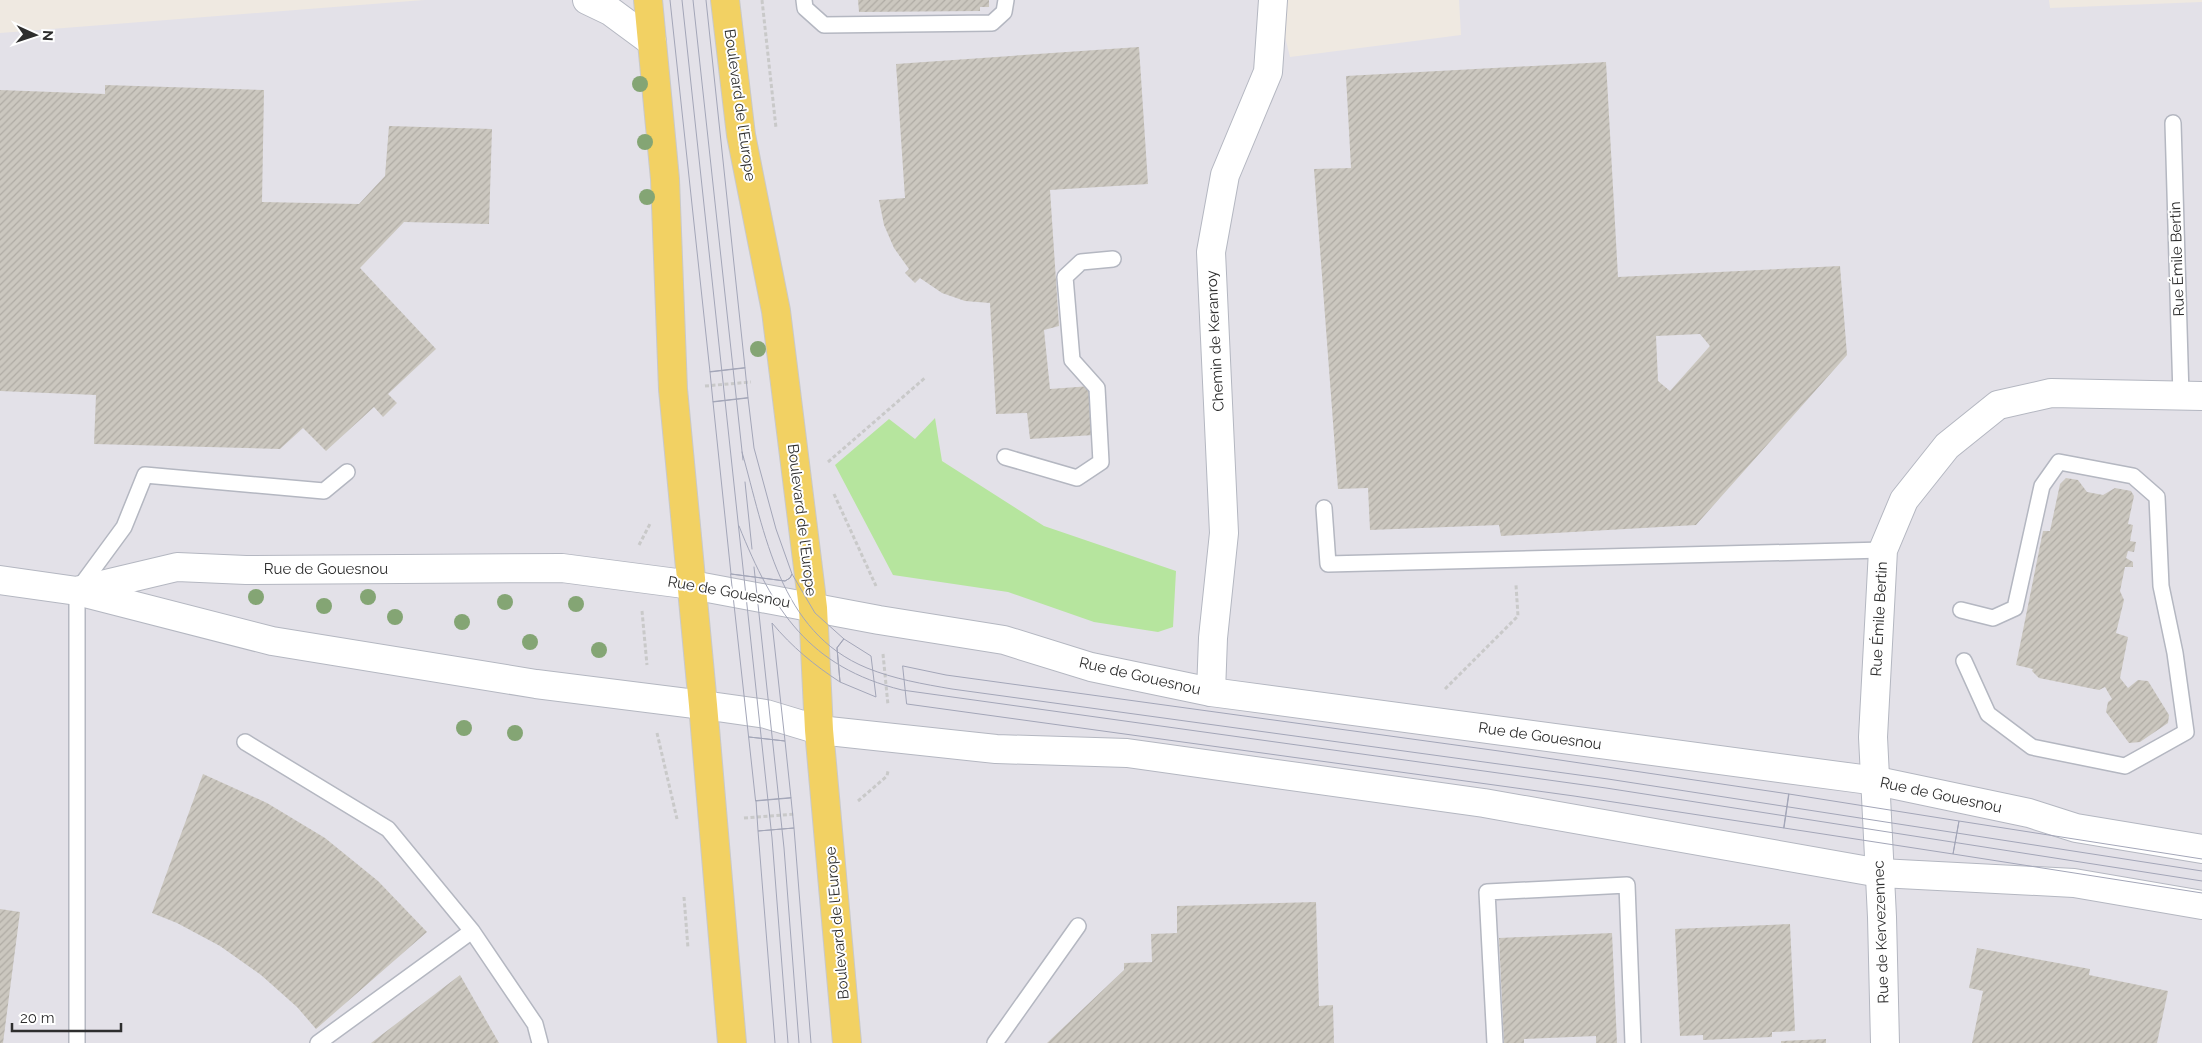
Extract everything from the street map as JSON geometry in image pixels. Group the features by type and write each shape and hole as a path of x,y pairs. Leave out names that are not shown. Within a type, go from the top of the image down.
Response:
{"main road":[{"path":"587,0 610,10 652,42"},
{"path":"648,0 665,180 673,389 732,1043"},
{"name":"Boulevard de l'Europe","path":"725,0 741,135 776,311 813,608 818,730 847,1043"},
{"name":"Chemin de Keranroy","path":"1211,692 1213,638 1224,533 1211,252 1225,175 1268,72 1273,0"},
{"name":"Rue Émile Bertin","path":"1878,821 1873,736 1883,550 1904,500 1947,446 1998,404 2051,393 2191,396"},
{"name":"Rue de Gouesnou","path":"77,591 177,567 246,570 562,568 692,585 813,608 1004,640 1091,667 1211,692 1877,781 2029,813 2076,828 2202,850"},
{"name":"Rue de Gouesnou","path":"0,580 77,591 272,641 536,684 766,714 818,730 996,749 1136,755 1484,803 1880,873 2074,883 2202,905"},
{"name":"Rue de Kervezennec","path":"1878,821 1885,1043"}],"lane":[{"path":"804,0 805,8 824,25 992,23 1004,12 1006,0"},
{"name":"Rue Émile Bertin","path":"2173,123 2191,396"},
{"path":"1005,457 1077,478 1101,462 1098,388 1072,360 1065,277 1080,262 1113,259"},
{"path":"1961,610 1993,618 2015,608 2042,486 2059,462 2133,476 2157,497 2160,586 2175,653 2186,732 2125,766 2032,747 1988,714 1964,661"},
{"path":"77,1043 77,591 124,527 144,475 324,491 347,472"},
{"path":"1324,508 1328,564 1883,550"},
{"path":"245,742 388,829 472,931 535,1024 540,1043"},
{"path":"1495,1043 1487,892 1626,885 1633,1043"},
{"path":"994,1043 1078,926"},
{"path":"318,1043 472,931"}],"path":[{"path":"823,466 926,377"},
{"path":"704,396 703,386 754,382"},
{"path":"651,522 685,517"},
{"path":"1445,689 1518,616"},
{"path":"713,820 826,811"}],"shaded area":[{"path":"424,0 1276,0 1290,57 1461,35 1459,0 2049,0 2050,8 2202,2 2202,1043 0,1043 0,33"}],"green space":[{"path":"935,418 942,461 1044,526 1176,571 1173,627 1158,632 1094,622 1008,592 893,575 835,465 889,419 915,439"}],"building":[{"path":"858,0 989,0 989,7 980,7 980,11 859,12"},
{"path":"1139,47 1148,184 1050,190 1059,326 1044,330 1050,389 1091,386 1094,435 1030,439 1027,413 996,414 990,303 965,301 942,293 920,278 915,283 905,273 909,269 894,248 884,225 879,200 905,198 896,64"},
{"path":"1606,62 1618,277 1840,266 1847,355 1696,525 1501,536 1499,525 1370,530 1368,488 1338,489 1314,169 1351,168 1346,76","holes":["1700,334 1710,346 1670,391 1658,381 1656,336"]},
{"path":"105,85 264,90 262,202 359,204 385,176 389,126 492,129 489,224 404,222 360,268 436,349 388,394 397,403 383,417 374,407 326,451 303,428 280,449 94,444 96,395 0,391 0,90 105,94"},
{"path":"2066,478 2078,480 2087,492 2103,495 2115,488 2131,491 2134,496 2128,524 2133,525 2130,541 2136,542 2134,552 2128,551 2126,558 2133,562 2133,567 2125,567 2120,591 2124,600 2116,633 2128,637 2120,678 2128,688 2138,680 2148,681 2169,715 2168,723 2140,742 2129,743 2106,712 2108,702 2112,699 2105,687 2099,690 2039,678 2032,671 2033,669 2016,665 2043,531 2050,531 2060,484"},
{"path":"203,774 267,803 325,838 378,881 427,932 316,1029 297,1007 261,975 220,946 177,923 152,913"},
{"path":"1316,902 1319,1006 1333,1005 1334,1043 1047,1043 1124,970 1124,963 1152,962 1151,934 1177,933 1177,906"},
{"path":"0,909 20,912 3,1043 0,1043"},
{"path":"1790,924 1795,1031 1772,1032 1772,1037 1703,1040 1703,1035 1680,1036 1675,929"},
{"path":"1612,933 1617,1043 1596,1043 1596,1036 1524,1039 1524,1043 1504,1043 1499,938"},
{"path":"1977,948 2090,969 2089,975 2168,991 2157,1043 1972,1043 1983,991 1969,988"},
{"path":"460,975 499,1043 371,1043"},
{"path":"1826,1039 1826,1043 1781,1043 1781,1041"}],"tram line":[{"path":"670,0 710,372 745,368 706,0"},
{"path":"682,0 772,838 788,1043"},
{"path":"693,0 743,460"},
{"path":"745,368 748,398 713,402 710,372 745,368"},
{"path":"748,398 754,448 776,529 792,574 785,581 731,574 713,402 748,398"},
{"path":"742,452 768,546 780,577 795,605 814,630 837,652 867,668 888,675 952,689 1608,779 2202,871"},
{"path":"745,482 752,549"},
{"path":"739,526 766,584 781,609 798,631 842,667 870,680 902,690 1606,788 2202,881"},
{"path":"754,567 784,848 799,1043"},
{"path":"731,574 785,581 792,574 815,613 844,639 837,648 840,682 804,655 772,623 785,741 749,737 731,574"},
{"path":"844,639 871,656 876,697 840,682 837,648 844,639"},
{"path":"903,666 946,675 1499,751 1789,794 1784,828 1574,796 907,704 903,666"},
{"path":"749,737 785,741 791,798 756,801 749,737"},
{"path":"1789,794 1959,821 1953,854 1784,828 1789,794"},
{"path":"791,798 794,828 758,831 756,801 791,798"},
{"path":"2202,859 1959,821 1953,854 2202,893"},
{"path":"775,1043 758,831 794,828 811,1043"}]}
